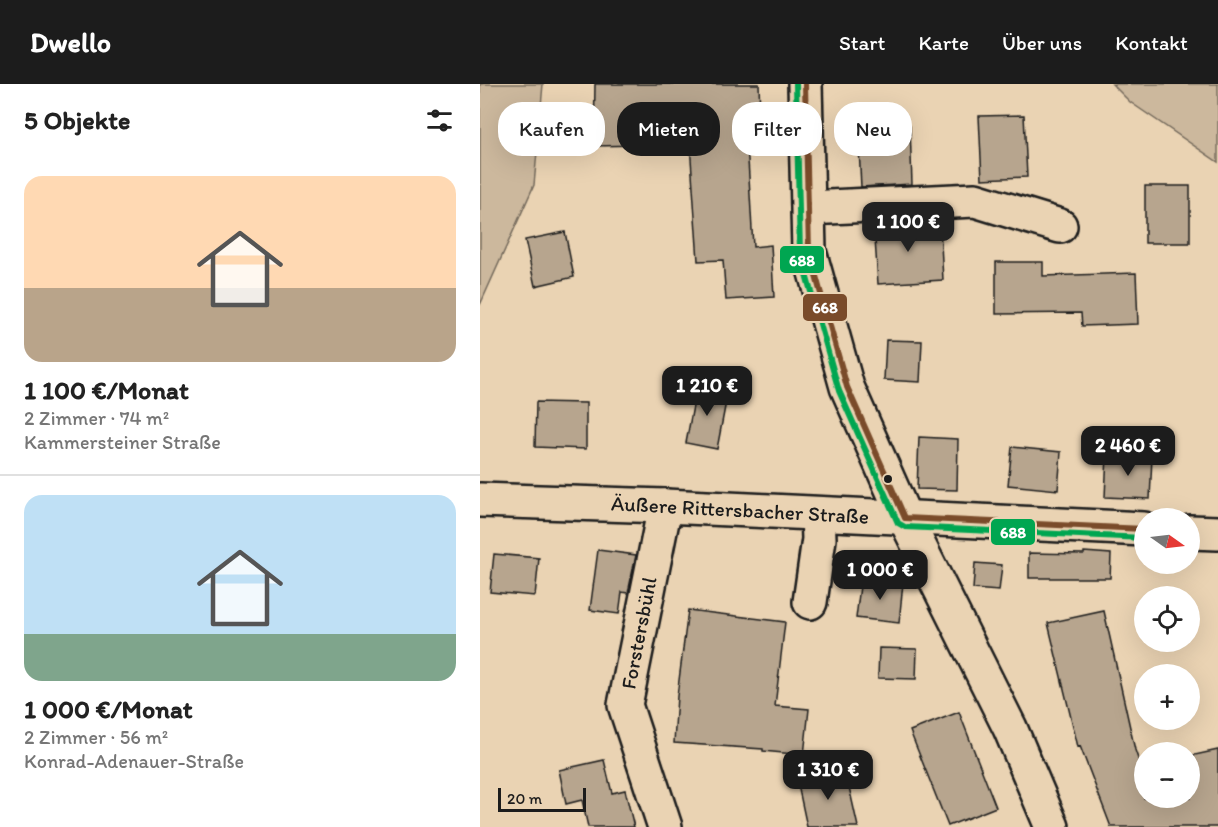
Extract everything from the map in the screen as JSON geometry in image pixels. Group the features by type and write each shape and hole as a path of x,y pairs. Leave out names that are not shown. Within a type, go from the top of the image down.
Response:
{"street":[{"path":"805,84 809,251 847,387 904,518 1010,728 1052,827"},
{"path":"808,208 975,200 1059,226"},
{"name":"Äußere Rittersbacher Straße","path":"480,500 664,506 1134,529"},
{"name":"Forstersbühl","path":"664,506 625,705 665,827"},
{"path":"810,602 819,539 818,514"},
{"path":"1200,532 1218,533"}],"shaded area":[{"path":"480,84 543,84 541,102 498,102 498,156 537,156 534,185 480,305"},
{"path":"1112,84 1218,84 1218,162 1130,102"}],"building":[{"path":"595,84 759,84 760,102 732,102 732,156 748,156 753,247 771,245 774,297 726,300 723,260 698,261 691,156 720,156 720,102 617,102 617,146 605,146 605,102 595,102"},
{"path":"1024,115 1027,177 982,179 979,116"},
{"path":"859,156 911,156 912,184 861,187"},
{"path":"1145,186 1190,186 1190,243 1145,243"},
{"path":"914,222 914,227 940,226 943,280 878,284 874,224"},
{"path":"565,232 574,277 535,286 525,240"},
{"path":"996,262 1043,262 1043,276 1136,273 1138,324 1082,326 1081,313 996,314"},
{"path":"886,340 922,341 920,382 884,380"},
{"path":"697,385 728,391 717,449 686,443"},
{"path":"536,402 586,403 586,449 535,447"},
{"path":"919,437 958,439 957,490 917,489"},
{"path":"1012,447 1061,452 1058,490 1008,485"},
{"path":"1107,455 1152,457 1150,499 1105,497"},
{"path":"598,550 636,555 628,593 622,592 619,614 590,610"},
{"path":"1084,552 1111,554 1110,578 1029,578 1029,553 1084,554"},
{"path":"494,554 539,558 535,596 490,592"},
{"path":"975,563 1002,565 999,591 973,589"},
{"path":"861,578 903,583 899,623 856,618"},
{"path":"688,610 785,622 775,706 809,709 804,755 763,751 763,749 674,743 677,696"},
{"path":"1104,611 1134,746 1134,808 1200,808 1200,754 1218,750 1218,827 1111,827 1080,746 1078,747 1048,623"},
{"path":"879,648 917,649 916,679 878,678"},
{"path":"959,712 996,807 948,826 910,731"},
{"path":"604,760 612,793 625,790 634,827 588,827 582,800 566,804 559,770"},
{"path":"845,769 858,827 807,827 797,780"}],"transit line":[{"name":"688","path":"796,84 800,253 839,391 898,523 905,527 1134,538"},
{"name":"668","path":"805,84 809,251 847,387 905,518"},
{"name":"668","path":"905,518 1134,529"}]}
